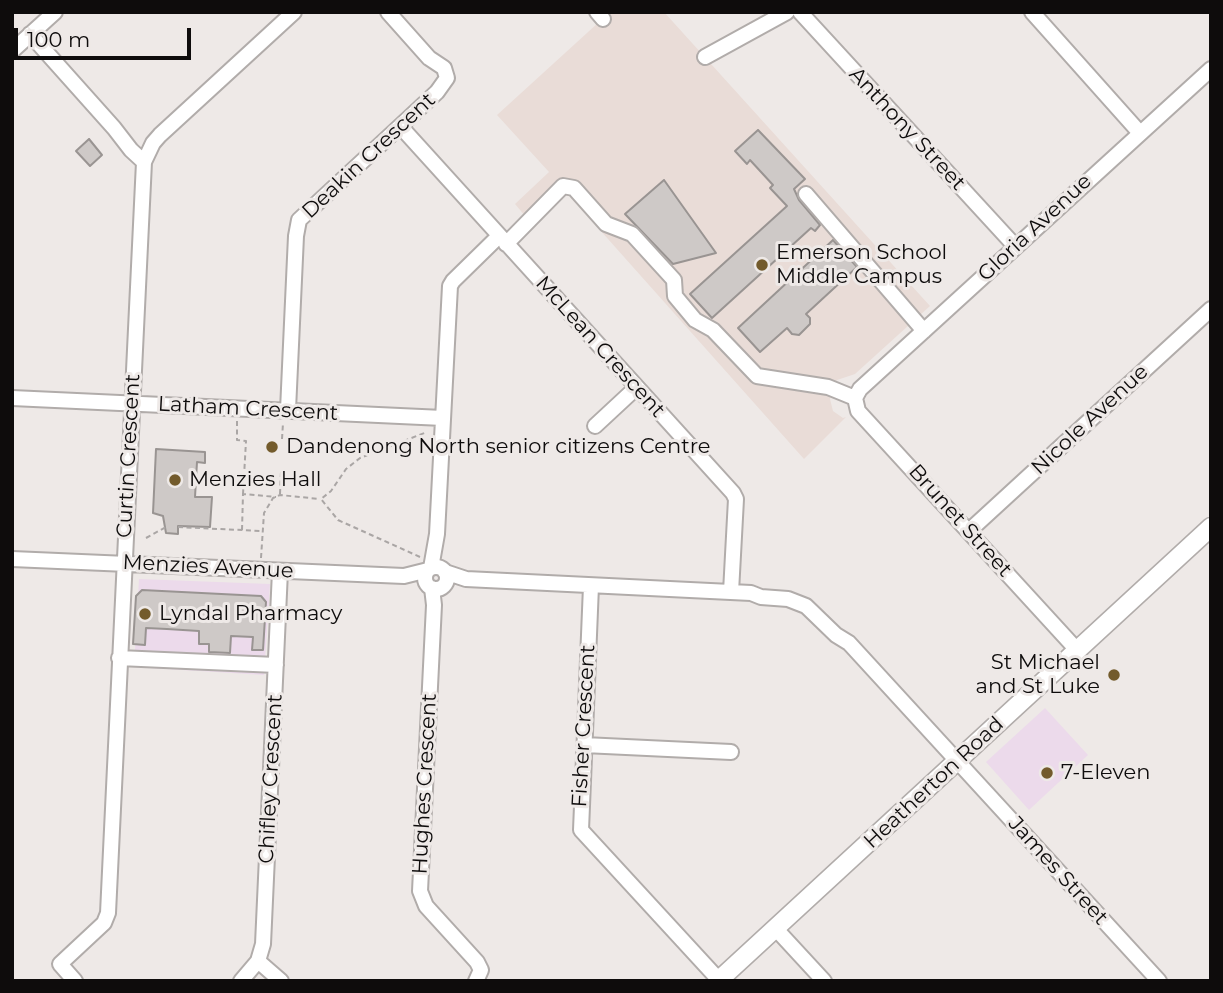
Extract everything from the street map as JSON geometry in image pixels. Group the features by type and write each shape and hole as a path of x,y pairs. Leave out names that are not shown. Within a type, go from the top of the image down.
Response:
{"main road":[{"name":"Heatherton Road","path":"719,980 1211,527"}],"street":[{"path":"12,51 55,12"},
{"path":"30,34 144,162 151,146 160,135 294,12"},
{"name":"Deakin Crescent","path":"286,416 299,220 442,87 447,75 444,68 429,58 388,12"},
{"path":"705,57 787,12"},
{"name":"Anthony Street","path":"800,12 1015,246"},
{"path":"1032,12 1140,132"},
{"name":"Gloria Avenue","path":"858,393 1015,246 1211,69"},
{"name":"McLean Crescent","path":"401,127 733,493 736,499 731,592"},
{"path":"114,128 151,146"},
{"name":"Curtin Crescent","path":"75,981 60,964 104,923 108,913 144,162"},
{"name":"Hughes Crescent","path":"476,981 481,970 478,962 426,906 420,891 450,286 453,281 563,186 574,188 606,224 632,234 674,280 675,296 695,320 713,330 757,376 858,393"},
{"path":"806,194 924,331"},
{"name":"Nicole Avenue","path":"969,531 1211,309"},
{"path":"595,426 637,387"},
{"name":"Brunet Street","path":"858,393 859,411 1077,650"},
{"name":"Latham Crescent","path":"12,398 286,416 443,418"},
{"name":"Menzies Avenue","path":"12,559 435,576 751,593 761,597 788,599 806,606 836,635 849,643 957,761"},
{"name":"Chifley Crescent","path":"258,961 263,944 280,571"},
{"name":"Fisher Crescent","path":"591,586 581,830 719,980"},
{"path":"119,658 276,666"},
{"path":"584,745 731,752"},
{"name":"James Street","path":"957,761 1158,981"},
{"path":"776,929 824,981"},
{"path":"241,981 258,961 281,981"}],"path":[{"path":"282,439 286,416"},
{"path":"237,420 237,440 246,441 242,531"},
{"path":"243,494 321,499 331,491 346,469 360,458 427,432"},
{"path":"261,563 264,513 268,504 278,496 281,472"},
{"path":"321,499 338,520 435,576"},
{"path":"146,538 166,527"},
{"path":"178,527 262,531"}],"shaded area":[{"name":"Emerson School Middle Campus","path":"610,12 664,12 930,306 855,374 837,380 832,387 830,399 833,411 843,418 846,417 804,459 567,193 531,223 515,204 549,172 497,115"},
{"path":"139,579 270,584 264,675 134,667"},
{"name":"7-Eleven","path":"1045,708 1088,755 1029,810 986,762"}],"building":[{"path":"758,130 805,179 794,189 799,200 820,225 815,231 811,228 712,318 690,294 787,206 770,188 773,185 750,160 747,164 735,151"},
{"path":"89,139 102,155 90,166 76,151"},
{"path":"664,180 716,253 673,264 625,214"},
{"path":"833,240 857,267 806,314 810,318 810,324 799,335 792,334 787,328 760,352 738,328"},
{"name":"Menzies Hall","path":"156,449 205,452 205,463 197,462 195,497 212,497 210,527 178,526 178,534 166,533 163,516 153,513"},
{"path":"142,590 261,596 266,602 263,650 252,650 253,637 231,636 230,653 209,652 209,644 199,644 199,631 146,628 145,645 133,644 136,596"}],"place":[{"name":"Emerson School Middle Campus","path":"762,265"},
{"name":"Dandenong North senior citizens Centre","path":"272,447"},
{"name":"Menzies Hall","path":"175,480"},
{"name":"Lyndal Pharmacy","path":"145,614"},
{"name":"St Michael and St Luke","path":"1114,675"},
{"name":"7-Eleven","path":"1047,773"}]}
